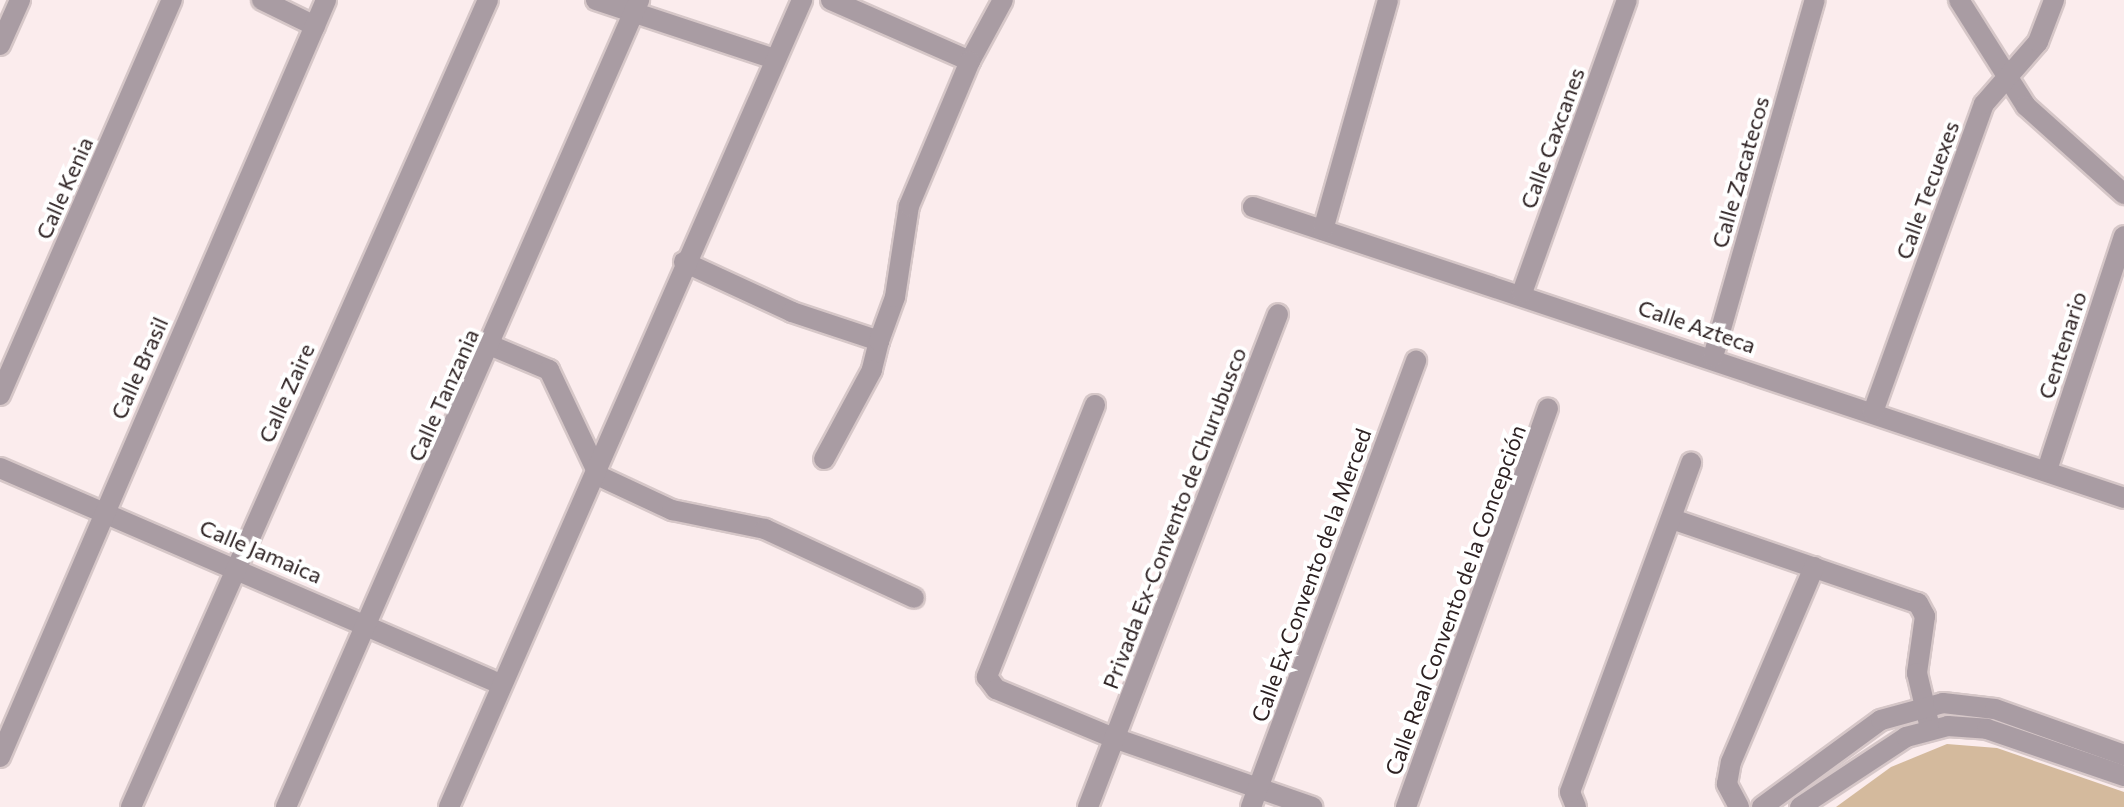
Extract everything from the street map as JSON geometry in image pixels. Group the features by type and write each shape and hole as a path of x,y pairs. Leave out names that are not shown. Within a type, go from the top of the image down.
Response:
{"street":[{"path":"0,45 20,0"},
{"name":"Calle Kenia","path":"0,395 172,0"},
{"path":"262,0 315,26"},
{"name":"Calle Brasil","path":"0,757 103,511 326,0"},
{"name":"Calle Zaire","path":"131,807 488,0"},
{"path":"596,0 635,7 774,59"},
{"path":"449,807 500,684 599,476 684,262 802,0"},
{"path":"831,0 970,61"},
{"path":"824,459 872,370 895,297 909,206 970,61 1003,0"},
{"path":"1323,230 1388,0"},
{"name":"Calle Caxcanes","path":"1522,293 1627,0"},
{"name":"Calle Zacatecos","path":"1713,357 1815,0"},
{"path":"1959,0 2008,72 2026,106 2124,194"},
{"name":"Calle Tecuexes","path":"1873,412 1984,104 2008,72 2038,42 2054,0"},
{"name":"Calle Tanzania","path":"286,807 365,622 492,346 635,7"},
{"name":"Calle Azteca","path":"1253,207 1522,293 2124,498"},
{"name":"Centenario","path":"2047,470 2124,236"},
{"path":"684,262 792,312 879,341"},
{"name":"Privada Ex-Convento de Churubusco","path":"1088,807 1278,314"},
{"path":"492,346 549,370 599,476 672,510 765,529 914,598"},
{"name":"Calle Ex Convento de la Merced","path":"1254,798 1416,360"},
{"path":"1095,405 989,661 987,677 996,689 1254,798 1312,807"},
{"name":"Calle Real Convento de la Concepción","path":"1406,807 1548,409"},
{"path":"1576,807 1570,792 1691,463"},
{"name":"Calle Jamaica","path":"0,468 365,622 500,684"},
{"path":"1672,519 1918,603 1925,616 1917,673 1928,706 1930,728"},
{"path":"1739,807 1727,784 1731,762 1814,567"},
{"path":"1762,807 1881,720 1928,706 1995,709 2124,755"},
{"path":"1800,807 1885,748 1930,728 1987,729 2124,776"}],"shaded area":[{"path":"1947,744 1997,748 2124,792 2124,807 1836,807 1891,767"}]}
